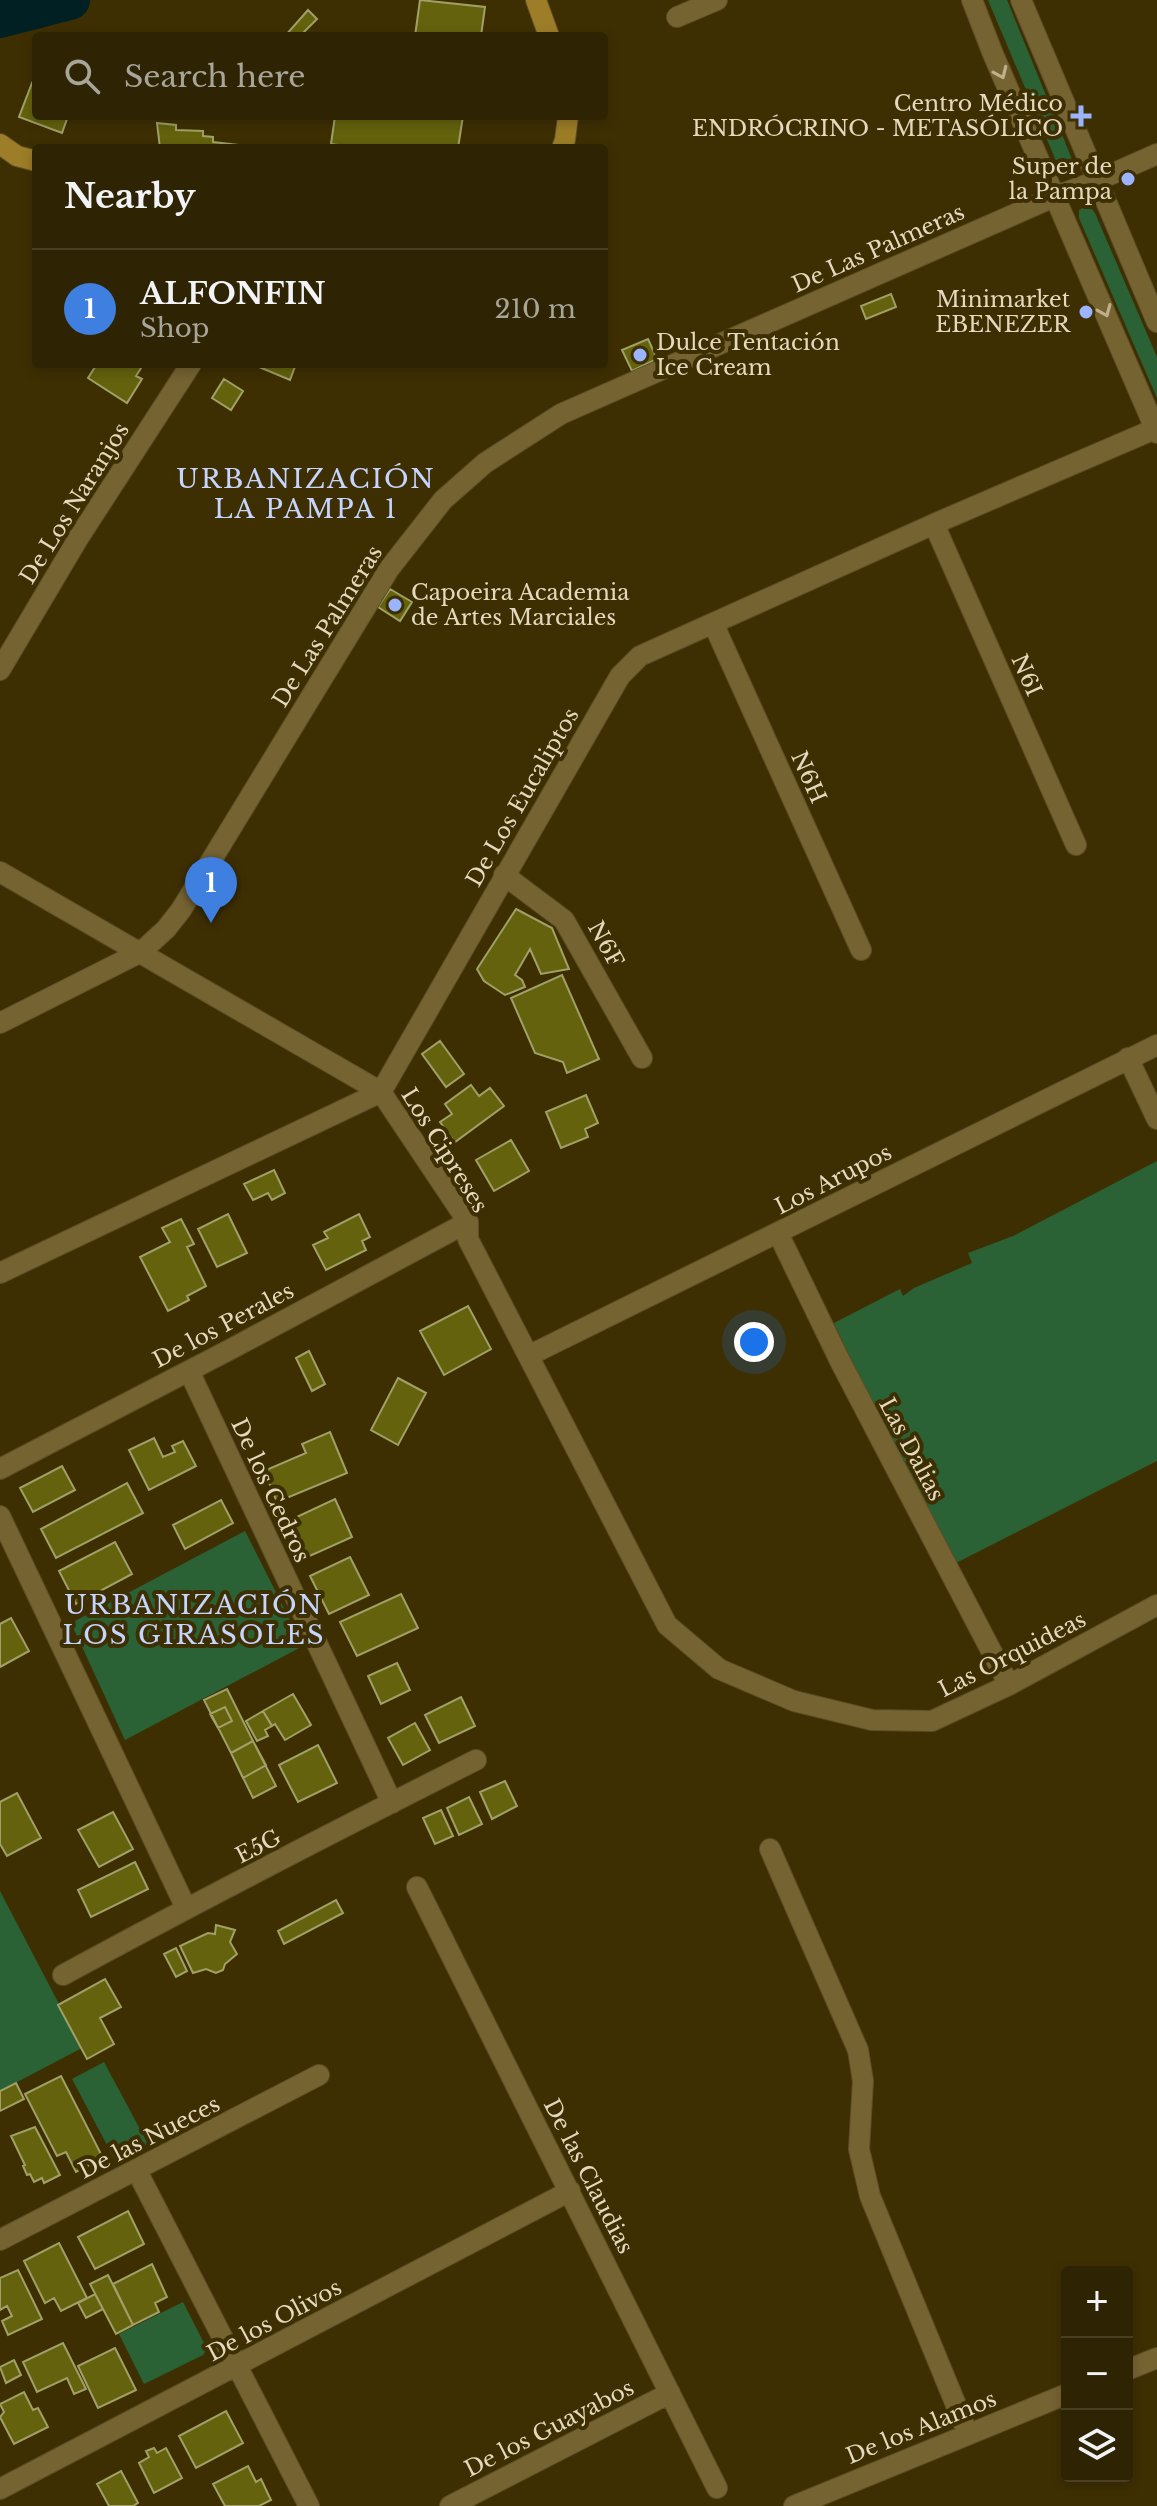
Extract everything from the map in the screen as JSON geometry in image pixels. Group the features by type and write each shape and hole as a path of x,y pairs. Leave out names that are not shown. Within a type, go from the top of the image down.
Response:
{"street":[{"path":"536,0 548,32"},
{"path":"677,17 717,0"},
{"path":"972,0 1156,430"},
{"path":"1021,0 1157,322"},
{"path":"564,144 568,120"},
{"path":"0,144 17,156 32,160"},
{"name":"De Las Palmeras","path":"0,1023 141,952 166,929 181,910 389,569 443,500 485,463 561,414 1157,154"},
{"name":"De Los Naranjos","path":"0,670 79,537 188,368"},
{"name":"De Los Eucaliptos","path":"381,1092 504,875 629,665 640,656 934,524 1156,430"},
{"name":"N6I","path":"934,524 1076,845"},
{"name":"N6H","path":"713,623 861,950"},
{"name":"Los Cipreses","path":"0,872 381,1092 468,1222 468,1239 667,1625"},
{"name":"N6F","path":"504,875 564,920 642,1058"},
{"name":"Los Arupos","path":"530,1355 1157,1045"},
{"path":"1128,1058 1157,1119"},
{"path":"0,1273 381,1092"},
{"name":"De los Perales","path":"0,1469 468,1222"},
{"name":"Las Dalias","path":"778,1233 841,1363 1009,1685"},
{"name":"De los Cedros","path":"189,1371 392,1803"},
{"path":"0,1516 186,1908"},
{"name":"Las Orquideas","path":"667,1625 719,1669 794,1701 872,1720 932,1721 1009,1685 1157,1605"},
{"name":"E5G","path":"63,1975 186,1908 476,1760"},
{"path":"770,1849 858,2050 863,2081 859,2149 870,2196 968,2434"},
{"name":"De las Claudias","path":"417,1887 717,2488"},
{"name":"De las Nueces","path":"0,2240 319,2075"},
{"path":"137,2171 309,2506"},
{"name":"De los Olivos","path":"0,2489 570,2191"},
{"path":"1133,2368 1157,2358"},
{"name":"De los Guayabos","path":"450,2506 670,2393"},
{"name":"De los Alamos","path":"794,2506 1061,2396"}],"green space":[{"path":"988,0 1007,0 1074,164 1069,171 1063,172 1059,168"},
{"path":"1086,206 1095,213 1157,357 1157,398 1079,218 1079,210"},
{"path":"1157,1161 1157,1461 948,1567 834,1323 900,1289 903,1296 914,1288 972,1263 968,1253 1013,1236"},
{"path":"245,1531 303,1646 125,1740 71,1623"},
{"path":"0,1891 82,2048 0,2091"},
{"path":"104,2062 148,2144 116,2162 72,2079"},
{"path":"183,2302 207,2349 203,2355 144,2384 119,2334"}],"building":[{"path":"420,0 485,7 482,32 416,32"},
{"path":"308,10 317,19 304,32 289,32"},
{"path":"32,83 32,120 67,120 62,133 19,117"},
{"path":"334,120 462,120 459,144 331,144"},
{"path":"157,123 176,125 176,130 203,131 203,136 213,137 213,142 230,144 160,144"},
{"path":"891,294 896,307 866,319 861,306"},
{"name":"Dulce Tentación Ice Cream","path":"648,339 657,359 632,371 622,350"},
{"path":"94,368 141,368 136,376 142,379 127,403 88,378"},
{"path":"262,368 294,368 290,380"},
{"path":"224,379 243,391 231,410 212,398"},
{"name":"Capoeira Academia de Artes Marciales","path":"390,589 412,602 400,621 378,607"},
{"path":"516,909 552,928 569,969 541,974 530,949 515,975 525,987 505,995 484,981 477,969"},
{"path":"562,975 599,1059 567,1073 563,1062 535,1053 511,998"},
{"path":"440,1041 464,1074 446,1087 422,1054"},
{"path":"471,1085 479,1096 490,1088 504,1106 455,1142 440,1122 452,1114 445,1104"},
{"path":"586,1095 598,1123 585,1129 588,1137 561,1148 546,1112"},
{"path":"511,1140 529,1171 494,1191 476,1160"},
{"path":"274,1170 285,1193 272,1200 268,1193 253,1200 244,1184"},
{"path":"228,1214 247,1253 217,1267 198,1229"},
{"path":"359,1214 370,1237 362,1241 366,1250 326,1270 313,1245 328,1238 324,1232"},
{"path":"181,1219 194,1244 187,1247 206,1286 168,1311 140,1257 170,1242 162,1228"},
{"path":"468,1306 491,1349 444,1375 420,1331"},
{"path":"309,1351 325,1384 312,1391 296,1358"},
{"path":"398,1378 426,1393 398,1445 371,1430"},
{"path":"330,1432 347,1473 277,1502 264,1471 306,1453 302,1444"},
{"path":"154,1438 163,1457 175,1452 172,1446 183,1441 196,1466 149,1490 129,1450"},
{"path":"62,1466 75,1490 33,1512 20,1488"},
{"path":"127,1483 143,1513 56,1558 41,1529"},
{"path":"335,1499 352,1537 303,1559 286,1522"},
{"path":"221,1500 233,1523 185,1549 173,1525"},
{"path":"115,1542 132,1574 76,1604 59,1571"},
{"path":"350,1557 369,1595 329,1614 310,1576"},
{"path":"401,1594 418,1628 357,1656 340,1622"},
{"path":"11,1618 29,1651 0,1667 0,1624"},
{"path":"397,1663 410,1690 381,1704 368,1676"},
{"path":"227,1689 253,1741 231,1753 204,1700"},
{"path":"293,1694 311,1725 285,1740 263,1711"},
{"path":"461,1697 475,1726 439,1743 425,1715"},
{"path":"225,1707 232,1721 218,1728 210,1714"},
{"path":"263,1711 272,1726 265,1730 268,1736 257,1741 246,1721"},
{"path":"415,1723 430,1750 403,1765 388,1738"},
{"path":"253,1741 276,1786 253,1798 231,1753"},
{"path":"253,1741 266,1765 243,1778 231,1753"},
{"path":"318,1745 337,1783 298,1802 279,1765"},
{"path":"505,1781 517,1806 492,1819 480,1792"},
{"path":"17,1793 41,1838 7,1856 0,1844 0,1802"},
{"path":"469,1797 482,1824 459,1835 447,1808"},
{"path":"441,1810 453,1836 435,1844 423,1818"},
{"path":"113,1812 133,1849 99,1867 78,1830"},
{"path":"135,1862 148,1889 91,1917 78,1890"},
{"path":"336,1900 343,1913 284,1944 278,1931"},
{"path":"216,1925 235,1930 230,1942 237,1954 225,1964 223,1970 216,1973 206,1969 193,1973 180,1946 208,1933 215,1934"},
{"path":"176,1948 187,1971 176,1977 164,1954"},
{"path":"105,1979 121,2007 100,2018 114,2044 87,2059 58,2005"},
{"path":"61,2076 103,2158 76,2172 66,2152 57,2156 25,2094"},
{"path":"16,2083 24,2099 0,2111 0,2091"},
{"path":"35,2127 60,2175 44,2183 42,2178 34,2182 30,2174 27,2175 11,2136"},
{"path":"128,2211 144,2244 95,2269 78,2237"},
{"path":"59,2243 87,2298 61,2311 54,2298 45,2303 24,2261"},
{"path":"152,2264 167,2297 155,2303 159,2312 133,2325 113,2284"},
{"path":"18,2270 42,2319 8,2335 2,2321 12,2316 7,2306 0,2310 0,2278"},
{"path":"108,2275 133,2325 116,2334 90,2284"},
{"path":"95,2294 103,2309 86,2318 78,2303"},
{"path":"63,2343 86,2389 74,2394 67,2378 37,2392 23,2362"},
{"path":"115,2348 136,2390 98,2408 78,2366"},
{"path":"14,2360 21,2375 6,2383 0,2367"},
{"path":"24,2392 33,2410 38,2408 48,2427 14,2444 0,2417 4,2412 0,2404"},
{"path":"226,2411 243,2443 196,2468 179,2436"},
{"path":"154,2448 157,2453 166,2448 182,2478 154,2493 139,2463 149,2457 146,2451"},
{"path":"248,2466 256,2482 261,2479 271,2500 259,2506 225,2506 213,2484"},
{"path":"121,2471 138,2503 133,2506 109,2506 97,2484"}],"waterway":[{"path":"0,18 70,0"}],"place":[{"name":"Centro Médico ENDRÓCRINO - METASÓLICO","path":"1081,116"},
{"name":"Super de la Pampa","path":"1128,179"},
{"name":"Minimarket EBENEZER","path":"1086,312"},
{"name":"Dulce Tentación Ice Cream","path":"640,355"},
{"name":"Capoeira Academia de Artes Marciales","path":"395,605"},
{"name":"ALFONFIN","path":"211,923"}],"district":[{"name":"URBANIZACIÓN LA PAMPA 1","path":"306,494"},
{"name":"URBANIZACIÓN LOS GIRASOLES","path":"194,1620"}]}
